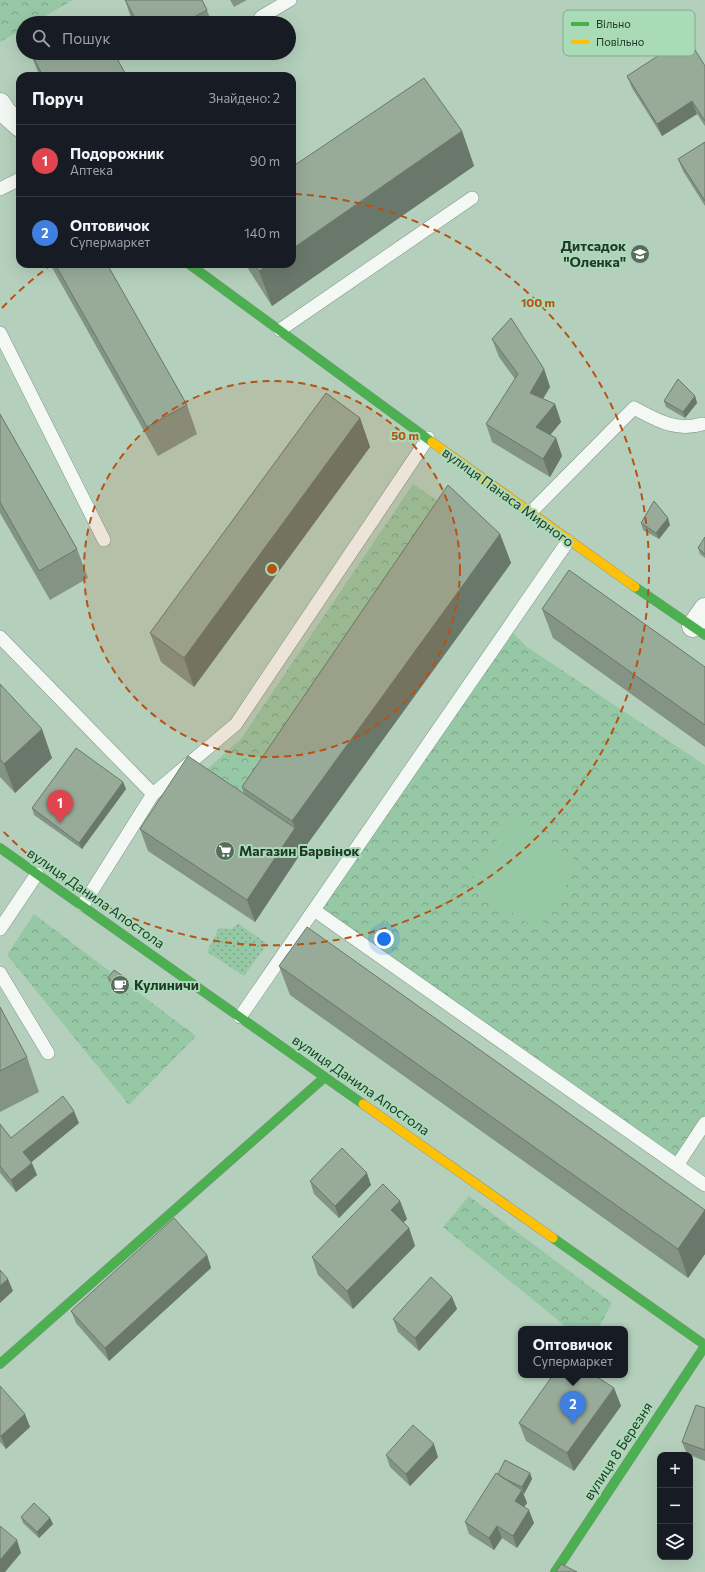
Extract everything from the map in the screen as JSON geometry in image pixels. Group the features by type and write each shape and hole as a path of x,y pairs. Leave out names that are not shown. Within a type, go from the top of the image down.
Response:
{"street":[{"path":"0,104 5,112 16,122"},
{"name":"вулиця Панаса Мирного","path":"195,268 568,541 699,631 705,609"},
{"name":"вулиця Данила Апостола","path":"0,848 83,905 705,1346"},
{"path":"0,1364 325,1077"},
{"name":"вулиця 8 Березня","path":"555,1572 705,1346"}],"lane":[{"path":"263,16 290,0"},
{"path":"0,189 16,181"},
{"path":"280,330 472,198"},
{"path":"0,333 104,540"},
{"path":"530,513 634,408 662,422 680,427 689,428 702,424"},
{"path":"83,905 153,794 236,724 428,438"},
{"path":"240,1017 568,541"},
{"path":"0,638 153,794"},
{"path":"0,929 37,874"},
{"path":"314,910 678,1164 705,1185"},
{"path":"0,973 48,1053"},
{"path":"678,1164 705,1123"}],"green space":[{"path":"0,0 73,0 45,16 16,16 16,33 0,42"},
{"path":"413,484 458,515 252,817 196,779 241,739"},
{"path":"508,628 527,647 705,765 705,1123 678,1164 314,910"},
{"path":"512,817 580,863 538,930 469,883"},
{"path":"34,914 196,1036 129,1105 7,955"},
{"path":"238,923 267,944 244,976 207,952 219,928 232,929"},
{"path":"469,1196 612,1303 600,1326 565,1326 443,1227"}],"building":[{"path":"125,0 202,0 207,10 196,16 134,16"},
{"path":"695,50 705,66 705,121 692,101 657,124 627,76 658,56 695,56"},
{"path":"34,60 118,60 124,72 41,72"},
{"path":"424,78 462,131 296,246 296,164"},
{"path":"705,142 705,201 678,159"},
{"path":"57,268 109,268 187,405 147,427"},
{"path":"257,268 264,268 259,271"},
{"path":"511,318 544,369 530,393 555,404 536,427 556,438 543,459 486,424 518,374 492,339"},
{"path":"678,379 695,396 683,412 664,401"},
{"path":"326,393 360,418 184,658 150,633"},
{"path":"0,414 77,549 39,571 0,502"},
{"path":"448,485 500,534 292,821 242,787"},
{"path":"654,501 668,518 656,533 641,523"},
{"path":"705,537 705,554 698,548"},
{"path":"569,570 705,667 705,725 542,609"},
{"path":"0,684 42,729 4,764 0,759"},
{"path":"76,748 123,782 79,843 32,808"},
{"name":"Магазин Барвінок","path":"188,756 295,828 247,900 140,829"},
{"path":"307,927 705,1210 678,1249 279,966"},
{"path":"114,970 127,979 121,987 108,978"},
{"path":"0,1007 27,1057 0,1071"},
{"path":"63,1096 74,1111 23,1152 32,1163 11,1180 0,1166 0,1124 11,1138"},
{"path":"342,1148 367,1173 335,1206 310,1181"},
{"path":"383,1184 400,1201 391,1210 409,1228 347,1291 312,1257"},
{"path":"174,1218 207,1255 105,1348 71,1311"},
{"path":"0,1270 8,1279 0,1286"},
{"path":"431,1277 452,1297 415,1338 393,1319"},
{"path":"551,1378 599,1378 614,1388 567,1453 519,1423"},
{"path":"0,1386 25,1414 1,1436 0,1435"},
{"path":"696,1405 705,1408 705,1450 682,1442"},
{"path":"413,1425 434,1444 406,1474 386,1455"},
{"path":"505,1460 530,1473 522,1487 498,1474"},
{"path":"496,1473 522,1490 515,1501 529,1510 513,1536 497,1526 489,1538 465,1522"},
{"path":"34,1503 50,1518 37,1532 21,1517"},
{"path":"0,1526 17,1540 0,1560"},
{"path":"561,1564 577,1572 556,1572"}],"traffic: fast":[{"path":"194,268 432,442"},
{"path":"635,587 705,635"},
{"path":"0,848 363,1104"},
{"path":"0,1364 325,1077"},
{"path":"553,1238 705,1345"},
{"path":"555,1572 705,1346"}],"traffic: slow":[{"path":"432,442 635,587"},
{"path":"363,1104 553,1238"}],"place":[{"name":"Дитсадок \"Оленка\"","path":"640,254"},
{"name":"Подорожник","path":"60,823"},
{"name":"Магазин Барвінок","path":"225,851"},
{"name":"Кулиничи","path":"120,985"},
{"name":"Оптовичок","path":"573,1424"}]}
